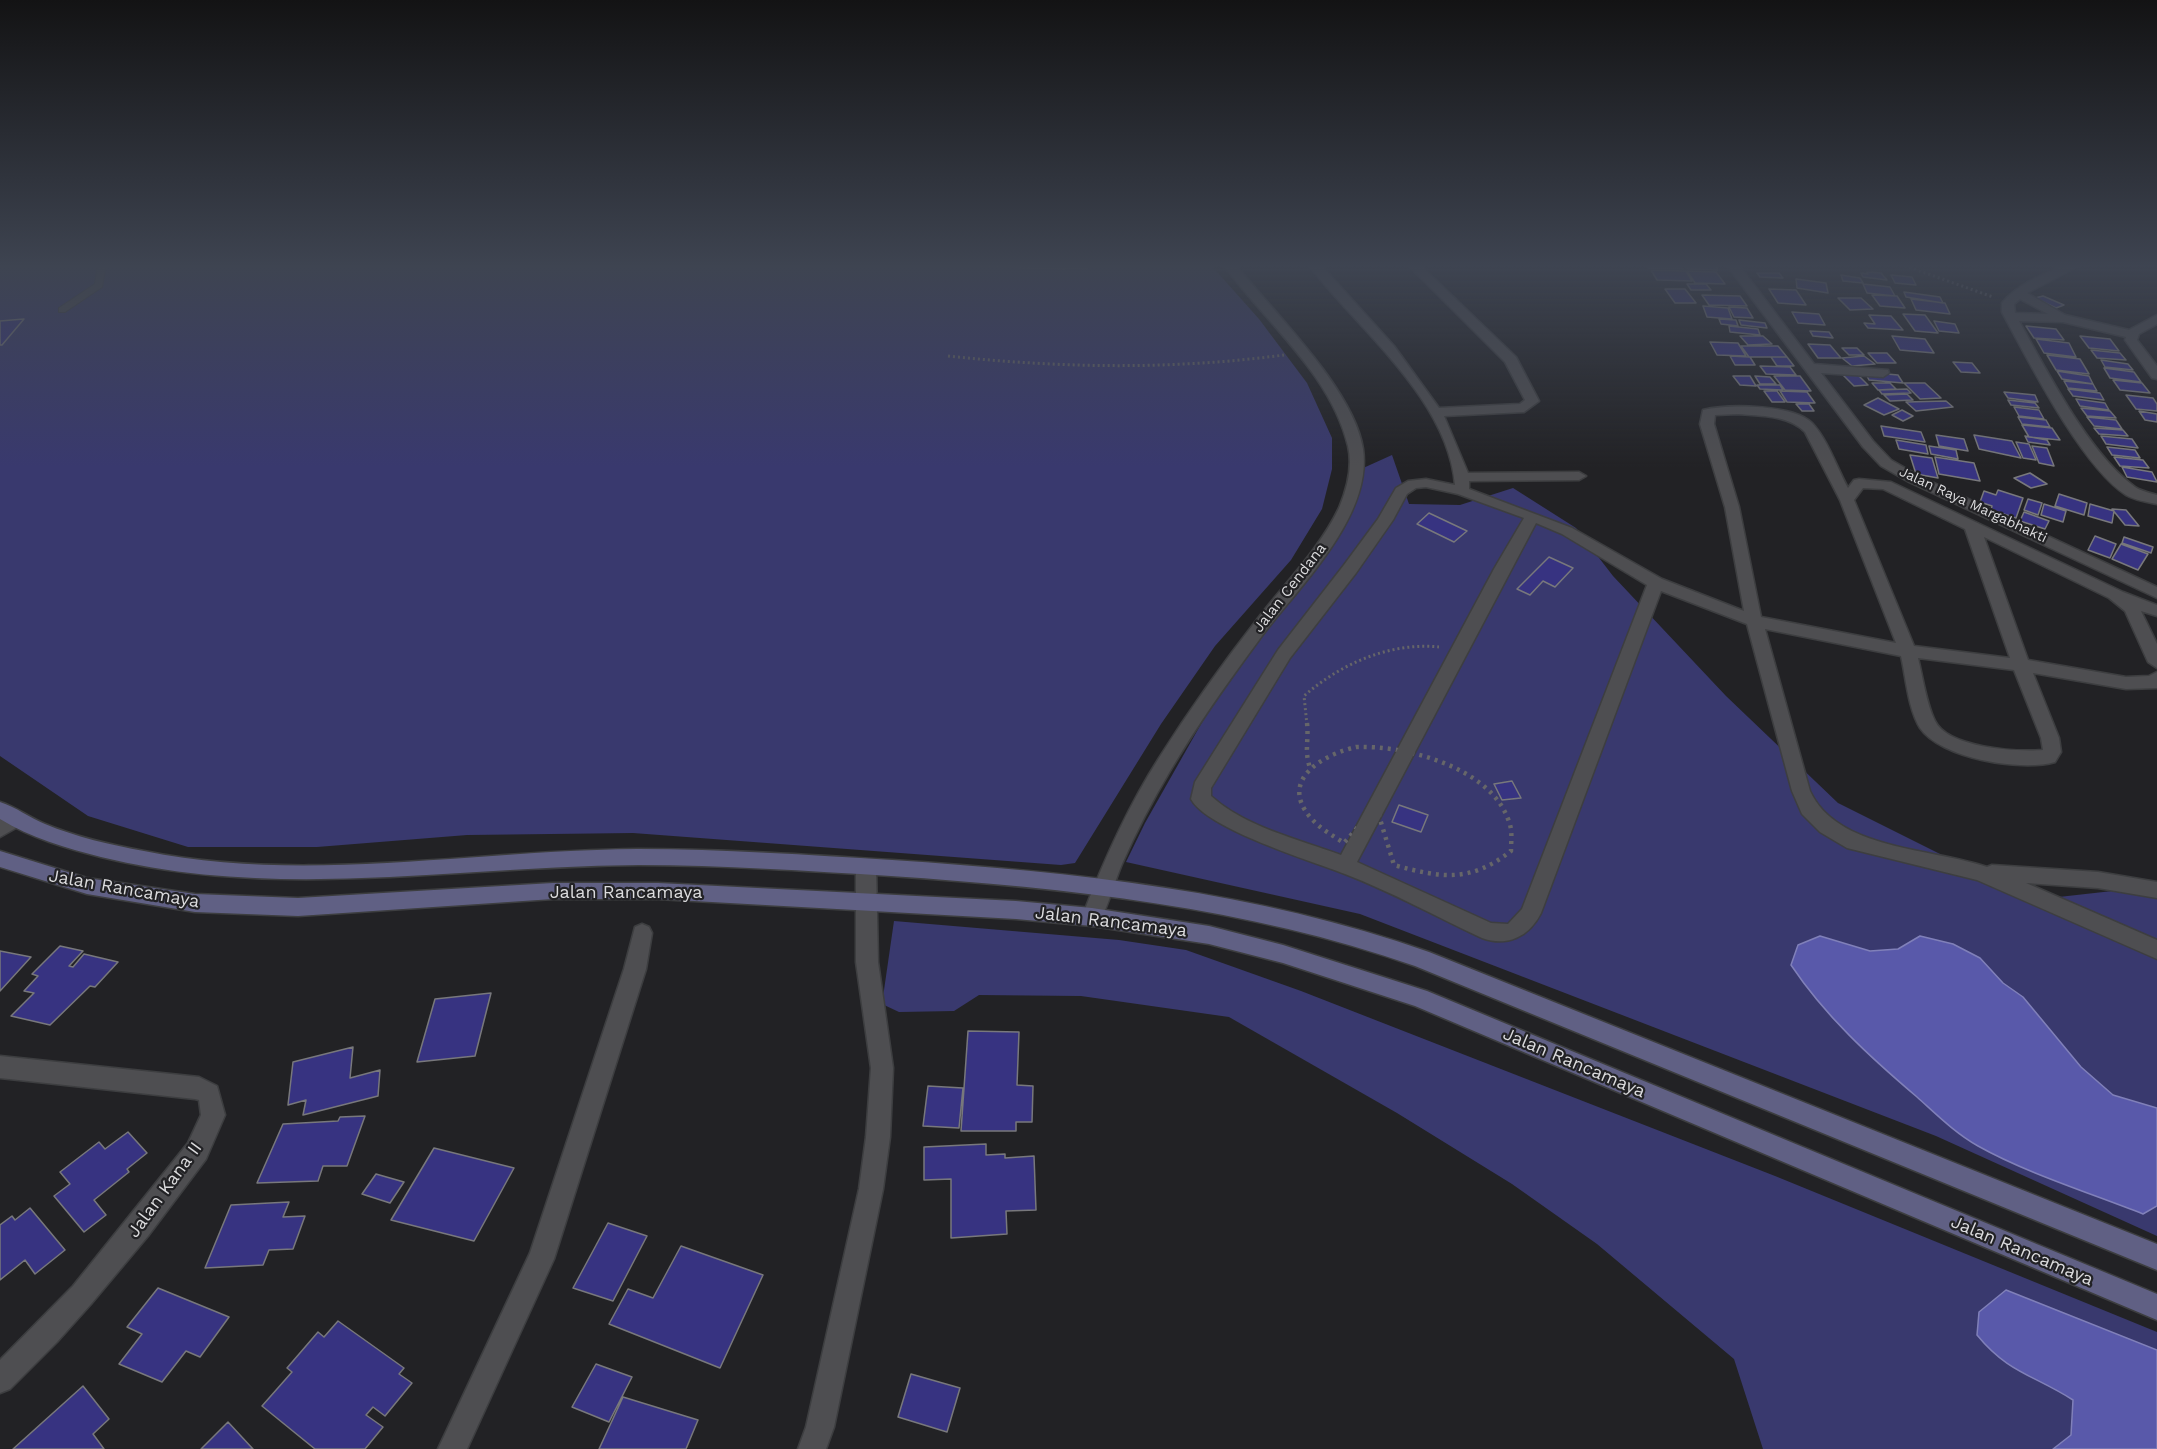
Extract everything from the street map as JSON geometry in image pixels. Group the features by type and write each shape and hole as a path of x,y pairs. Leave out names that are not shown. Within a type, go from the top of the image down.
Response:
{"street":[{"name":"Jalan Cendana","path":"1092,916 1114,855 1148,790 1195,714 1280,598 1328,540 1349,501 1358,465 1352,434 1339,402 1284,332"},
{"path":"1375,332 1404,364 1438,412 1462,484 1568,531 1656,583 1754,621 1825,637 1908,651 2021,665 2126,683 2148,684 2157,678"},
{"path":"1438,412 1524,408 1532,401 1511,360 1482,332"},
{"name":"Jalan Raya Margabhakti","path":"1783,332 1868,444 1886,463 1914,479 2157,593"},
{"path":"2018,332 2044,380 2102,466 2132,492 2157,500"},
{"path":"2118,332 2132,335 2137,332"},
{"path":"2132,335 2131,340 2157,375"},
{"path":"1811,368 1883,373"},
{"path":"1972,526 2021,665 2050,738 2052,752 2048,757 2027,759 1954,745 1938,737 1926,722 1908,651 1846,500 1811,431 1802,422 1786,416 1721,409 1708,413 1707,424 1732,507 1754,621 1801,791 1809,809 1827,827 1854,842 1981,873 2157,950"},
{"path":"1580,476 1462,484 1426,483 1403,488 1350,569 1284,654 1202,787 1201,799 1212,810 1345,866 1489,932 1505,934 1519,929 1531,913 1656,583"},
{"path":"1846,500 1859,483 1878,483 1903,491 2115,594 2157,611"},
{"path":"1345,866 1502,568 1533,516"},
{"path":"2115,594 2132,608 2157,662"},
{"name":"Jalan Rancamaya","path":"5,819 124,856 171,864 255,872 353,872 601,857 866,867 1031,878 1102,887 1264,915 1350,935 1416,955 1508,992 1604,1035 2157,1257"},
{"name":"Jalan Rancamaya","path":"0,859 87,886 159,898 217,904 308,906 621,890 865,900 1092,916 1153,924 1241,942 1419,998 2157,1307"},
{"path":"812,1449 820,1427 871,1189 878,1137 882,1068 867,962 866,867"},
{"path":"1981,873 2098,880 2157,890"},
{"path":"452,1449 524,1297 559,1210 625,1002 642,933"},
{"name":"Jalan Kana II","path":"0,1067 199,1088 209,1094 213,1115 197,1151 139,1227 48,1333 0,1379"}],"path":[{"path":"948,356 1041,366 1135,369 1211,365 1300,352"},
{"path":"1310,768 1305,753 1309,738 1304,696 1328,675 1400,646 1418,645 1460,650"},
{"path":"1356,747 1406,749 1455,769 1490,793 1504,810 1512,831 1510,851 1488,870 1464,876 1419,872 1394,865 1376,806 1344,843 1318,824 1304,808 1302,786 1310,768 1326,755 1356,747"}],"shaded area":[{"path":"0,332 1268,332 1307,383 1332,438 1332,469 1322,509 1291,560 1215,646 1161,724 1075,863 1061,865 633,833 467,835 317,847 188,847 88,816 0,756"},
{"path":"1392,455 1409,504 1460,505 1513,488 1576,528 1613,576 1726,696 1838,803 2032,900 2157,886 2157,1236 1936,1136 1360,914 1126,862 1145,823 1235,664 1283,609 1361,469"},
{"path":"894,921 1119,940 1186,950 1301,991 1775,1176 2157,1332 2157,1449 1763,1449 1734,1359 1597,1244 1512,1184 1397,1113 1229,1017 1081,996 979,995 954,1011 899,1012 882,1004"},
{"path":"1820,936 1870,951 1898,949 1920,936 1953,944 1980,958 2003,983 2023,997 2081,1067 2113,1095 2157,1108 2157,1206 2143,1214 2037,1174 1997,1156 1954,1129 1882,1067 1833,1019 1804,984 1791,965 1798,945"},
{"path":"2006,1290 2157,1350 2157,1449 2053,1449 2071,1435 2073,1400 2011,1366 1988,1348 1977,1335 1979,1312"}],"building":[{"path":"0,332 13,332 2,345 0,345"},
{"path":"1730,332 1759,332 1760,335"},
{"path":"1810,332 1829,332 1833,338 1813,336"},
{"path":"2030,332 2058,332 2064,340 2034,338"},
{"path":"1740,336 1763,336 1772,344 1748,345"},
{"path":"1892,336 1925,339 1934,353 1900,350"},
{"path":"2080,336 2110,339 2119,351 2089,348"},
{"path":"2036,339 2069,343 2076,357 2044,353"},
{"path":"1710,342 1738,343 1746,356 1717,355"},
{"path":"1808,344 1830,345 1841,358 1818,358"},
{"path":"1741,346 1778,346 1787,357 1749,357"},
{"path":"1842,348 1857,348 1864,355 1849,355"},
{"path":"2091,350 2120,353 2126,360 2097,358"},
{"path":"1868,353 1887,353 1896,363 1877,363"},
{"path":"2047,355 2080,359 2089,374 2056,370"},
{"path":"1730,356 1750,357 1755,365 1735,365"},
{"path":"1864,356 1875,364 1852,366 1842,358"},
{"path":"1771,357 1787,357 1794,366 1777,366"},
{"path":"2101,360 2128,364 2133,370 2105,367"},
{"path":"1953,362 1972,363 1980,373 1961,372"},
{"path":"1760,366 1790,367 1796,375 1766,374"},
{"path":"2104,368 2134,372 2141,382 2110,378"},
{"path":"2057,371 2089,376 2093,384 2062,379"},
{"path":"1855,372 1868,385 1854,386 1841,373"},
{"path":"1865,372 1898,375 1903,383 1869,380"},
{"path":"1733,376 1750,376 1756,386 1740,385"},
{"path":"1755,376 1770,377 1776,384 1760,384"},
{"path":"1774,376 1800,376 1811,391 1785,390"},
{"path":"2113,380 2142,383 2150,393 2120,390"},
{"path":"2064,381 2093,384 2097,391 2068,388"},
{"path":"1872,383 1890,383 1896,389 1878,390"},
{"path":"1904,383 1925,383 1941,398 1920,399"},
{"path":"1757,385 1780,385 1783,390 1760,389"},
{"path":"1907,389 1911,393 1882,394 1879,390"},
{"path":"2068,389 2100,393 2104,400 2073,396"},
{"path":"1764,391 1777,391 1785,402 1772,402"},
{"path":"1780,391 1807,392 1815,403 1787,402"},
{"path":"2004,392 2035,395 2038,402 2008,398"},
{"path":"1907,394 1913,400 1890,401 1884,395"},
{"path":"2126,395 2153,398 2157,404 2157,411 2136,409"},
{"path":"1878,398 1899,409 1884,415 1864,405"},
{"path":"2076,399 2105,403 2109,410 2080,406"},
{"path":"2008,400 2035,403 2039,408 2011,405"},
{"path":"1946,401 1953,407 1916,411 1906,402"},
{"path":"1796,404 1809,404 1814,411 1802,411"},
{"path":"2014,407 2039,410 2044,419 2019,416"},
{"path":"2081,408 2110,411 2116,418 2087,416"},
{"path":"1902,410 1913,416 1903,421 1892,415"},
{"path":"2139,411 2157,414 2157,422 2145,420"},
{"path":"2018,417 2046,420 2050,427 2022,424"},
{"path":"2087,417 2116,420 2122,429 2094,426"},
{"path":"2022,425 2052,428 2060,440 2029,437"},
{"path":"1881,426 1921,432 1925,442 1884,436"},
{"path":"2094,428 2123,430 2128,436 2099,434"},
{"path":"1936,435 1964,439 1968,451 1939,446"},
{"path":"1974,435 2012,441 2021,458 1979,449"},
{"path":"2025,436 2047,440 2050,445 2028,442"},
{"path":"2101,436 2132,439 2138,448 2106,444"},
{"path":"1896,440 1926,445 1928,454 1899,449"},
{"path":"2016,442 2029,444 2036,460 2023,458"},
{"path":"1929,446 1956,450 1958,459 1931,454"},
{"path":"2032,446 2047,448 2054,466 2039,463"},
{"path":"2107,447 2135,450 2140,458 2112,455"},
{"path":"1910,455 1932,458 1938,478 1916,474"},
{"path":"1935,457 1974,463 1980,481 1939,474"},
{"path":"2114,457 2143,460 2149,468 2120,466"},
{"path":"2122,467 2152,472 2157,482 2127,477"},
{"path":"2030,473 2047,484 2031,488 2014,478"},
{"path":"1998,490 2023,498 2016,518 1991,510 1992,506 1980,502 1984,491 1996,495"},
{"path":"2059,494 2087,503 2084,515 2055,506"},
{"path":"2028,499 2042,503 2038,515 2024,510"},
{"path":"2044,504 2066,511 2063,522 2041,515"},
{"path":"2090,504 2114,511 2112,523 2088,516"},
{"path":"2112,509 2126,510 2139,526 2125,525"},
{"path":"2024,512 2049,521 2045,529 2020,521"},
{"path":"1429,513 1467,531 1454,542 1417,524"},
{"path":"2095,536 2116,544 2110,558 2088,550"},
{"path":"2124,537 2153,547 2151,553 2122,543"},
{"path":"2121,544 2148,554 2138,570 2112,559"},
{"path":"1549,557 1573,568 1555,587 1543,581 1530,595 1517,589"},
{"path":"1512,781 1521,798 1502,800 1494,784"},
{"path":"1399,805 1428,815 1421,832 1392,822"},
{"path":"60,946 83,951 69,966 73,967 84,954 118,962 95,987 90,986 50,1025 11,1016 34,993 24,991 38,976 32,974"},
{"path":"0,951 31,957 0,991"},
{"path":"491,993 475,1056 417,1062 435,999"},
{"path":"968,1031 1019,1032 1017,1085 1033,1086 1032,1122 1016,1122 1016,1131 961,1131"},
{"path":"353,1047 350,1078 380,1070 378,1096 303,1115 306,1100 288,1105 293,1062"},
{"path":"928,1086 963,1088 959,1128 923,1126"},
{"path":"365,1116 347,1166 323,1166 318,1181 257,1183 283,1124 338,1121 340,1117"},
{"path":"128,1132 147,1153 127,1169 129,1172 94,1200 106,1215 84,1232 54,1196 70,1184 60,1172 99,1142 105,1149"},
{"path":"986,1144 986,1155 1005,1154 1005,1158 1034,1156 1036,1210 1006,1211 1007,1234 951,1238 951,1179 924,1180 924,1147"},
{"path":"434,1148 514,1168 474,1241 391,1220"},
{"path":"376,1174 404,1182 390,1203 362,1194"},
{"path":"289,1202 283,1217 305,1216 293,1249 269,1250 263,1265 205,1268 231,1205"},
{"path":"30,1208 65,1250 35,1274 25,1260 0,1280 0,1225 12,1216 15,1220"},
{"path":"608,1223 647,1236 613,1301 573,1288"},
{"path":"681,1246 763,1275 720,1368 609,1324 628,1289 653,1298"},
{"path":"158,1288 229,1317 200,1357 186,1351 162,1382 119,1364 142,1334 127,1327"},
{"path":"338,1321 404,1368 399,1374 412,1383 385,1416 373,1407 366,1415 383,1427 365,1449 315,1449 262,1406 292,1372 287,1368 318,1332 324,1337"},
{"path":"596,1364 632,1377 609,1422 572,1407"},
{"path":"911,1374 960,1388 947,1432 898,1417"},
{"path":"83,1386 109,1419 93,1434 104,1449 13,1449"},
{"path":"623,1397 698,1420 686,1449 599,1449"},
{"path":"228,1422 253,1449 201,1449"}]}
